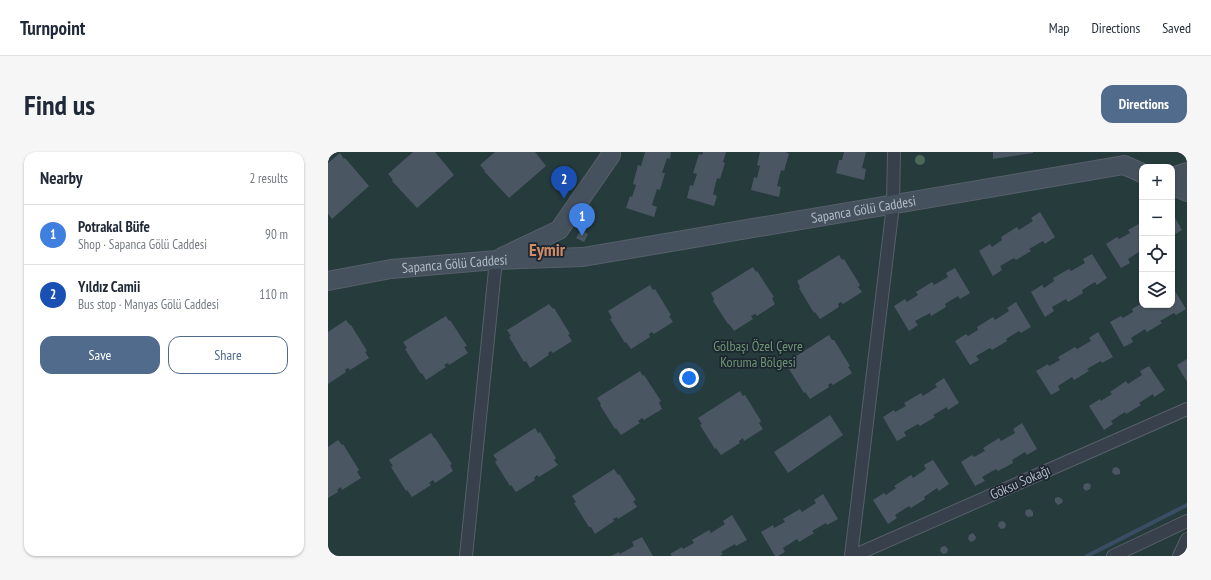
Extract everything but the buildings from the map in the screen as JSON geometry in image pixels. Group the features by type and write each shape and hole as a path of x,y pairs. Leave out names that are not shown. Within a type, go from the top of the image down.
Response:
{"street":[{"path":"466,556 496,260 559,230 611,155 611,152"},
{"path":"852,556 893,205 894,152"},
{"name":"Sapanca Gölü Caddesi","path":"328,281 391,269 496,260 583,257 1124,165 1139,172"},
{"path":"1175,178 1187,172"},
{"path":"1175,186 1187,192"},
{"path":"559,230 563,245 568,251 583,257"},
{"name":"Göksu Sokağı","path":"852,556 1187,409"},
{"path":"1117,555 1187,520"},
{"path":"1179,556 1187,539"}],"green space":[{"name":"Gölbaşı Özel Çevre Koruma Bölgesi","path":"328,152 1187,152 1187,556 328,556"}],"waterway":[{"path":"1087,556 1187,505"}],"place":[{"name":"Yıldız Camii","path":"564,199"},
{"name":"Potrakal Büfe","path":"582,236"}],"district":[{"name":"Eymir","path":"547,250"}]}
